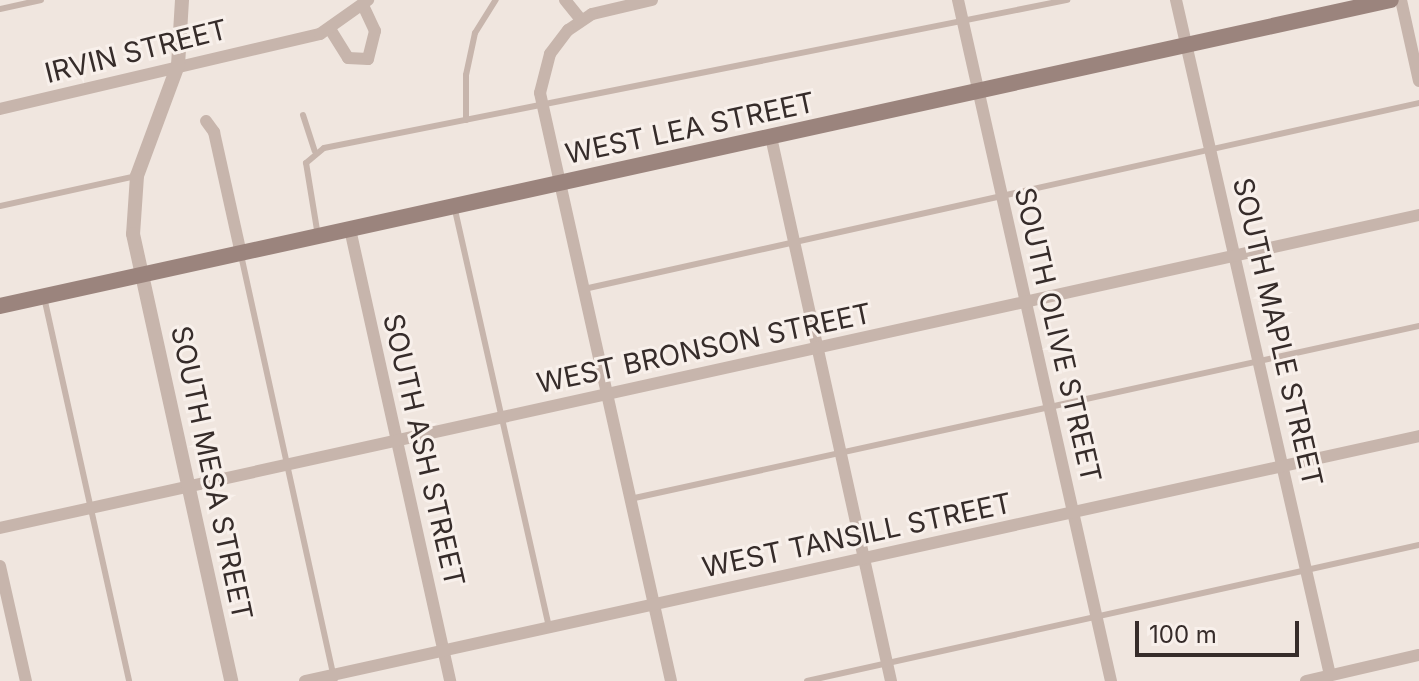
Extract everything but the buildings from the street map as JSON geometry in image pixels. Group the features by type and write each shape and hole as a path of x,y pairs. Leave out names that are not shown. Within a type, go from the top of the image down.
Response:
{"main road":[{"name":"WEST LEA STREET","path":"0,306 1391,0"}],"street":[{"name":"SOUTH MESA STREET","path":"182,0 178,65 137,176 132,215 187,487 231,681"},
{"path":"565,0 581,20"},
{"path":"652,0 581,20 550,54 541,78 543,103 560,184 671,681"},
{"name":"SOUTH OLIVE STREET","path":"958,0 1111,681"},
{"name":"SOUTH MAPLE STREET","path":"1176,0 1237,255 1330,675"},
{"path":"1401,0 1419,81"},
{"name":"IRVIN STREET","path":"0,109 330,29 366,2 375,31 368,59 358,63 348,58 330,29"},
{"path":"206,121 214,132 241,254"},
{"path":"771,137 815,348 891,681"},
{"name":"WEST BRONSON STREET","path":"0,528 1419,215"},
{"name":"SOUTH ASH STREET","path":"350,229 450,681"},
{"name":"WEST TANSILL STREET","path":"305,681 334,678 653,604 1419,436"},
{"path":"0,566 26,681"},
{"path":"1306,681 1419,655"}],"lane":[{"path":"0,9 41,0"},
{"path":"466,120 466,75 475,33 496,0"},
{"path":"318,237 306,163 315,151 1067,0"},
{"path":"584,289 1419,103"},
{"path":"303,115 315,151"},
{"path":"0,206 137,176"},
{"path":"454,206 549,628"},
{"path":"241,254 334,678"},
{"path":"44,297 129,681"},
{"path":"630,499 1419,326"},
{"path":"807,681 1419,545"}]}
